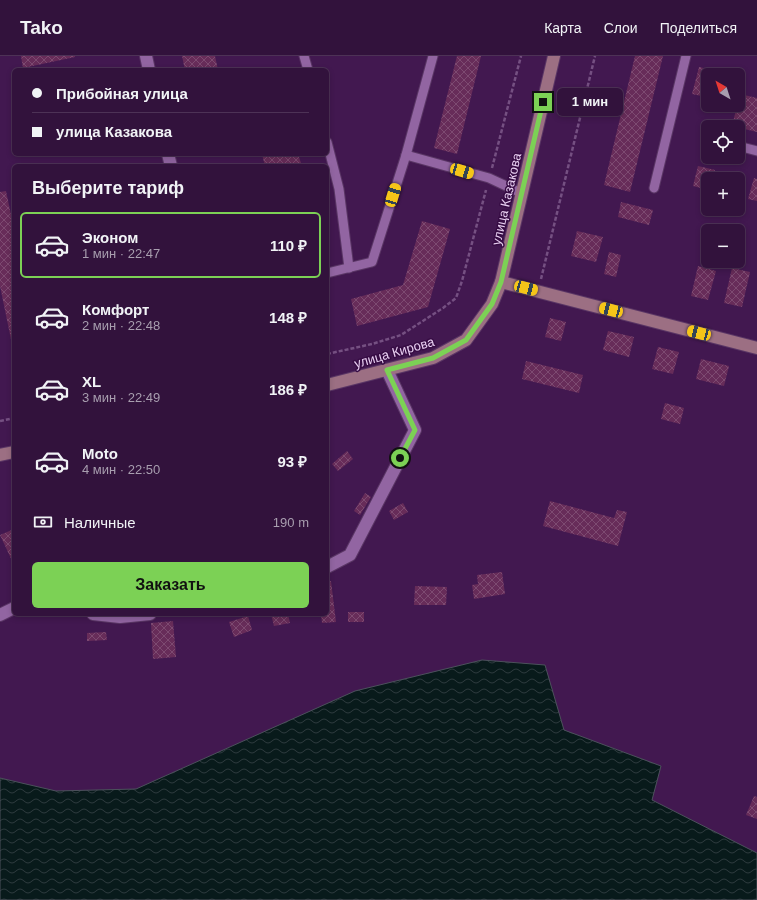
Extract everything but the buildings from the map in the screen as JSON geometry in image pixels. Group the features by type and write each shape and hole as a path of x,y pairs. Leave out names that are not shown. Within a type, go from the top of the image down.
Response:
{"main road":[{"name":"улица Казакова","path":"466,340 492,304 501,282 554,56"},
{"path":"501,282 757,348"},
{"name":"улица Кирова","path":"329,385 433,358 466,340"},
{"path":"0,455 12,452"}],"street":[{"path":"146,56 149,68"},
{"path":"329,567 350,555 415,430 387,370"},
{"path":"0,615 12,609"}],"lane":[{"path":"304,56 307,68"},
{"path":"329,273 372,262 406,155 433,56"},
{"path":"654,188 686,56"},
{"path":"745,148 757,151"},
{"path":"329,149 340,189 349,268"},
{"path":"406,155 489,178 521,193"}],"path":[{"path":"329,354 372,344 401,335 444,308 456,298 462,281 521,56"},
{"path":"538,292 595,56"},
{"path":"0,421 12,418"}],"water":[{"path":"482,660 545,665 564,730 661,766 652,800 757,853 757,900 0,900 0,778 56,791 136,789 355,691"}],"route":[{"path":"400,458 415,430 387,370 433,358 466,340 492,304 501,282 543,102"}]}
